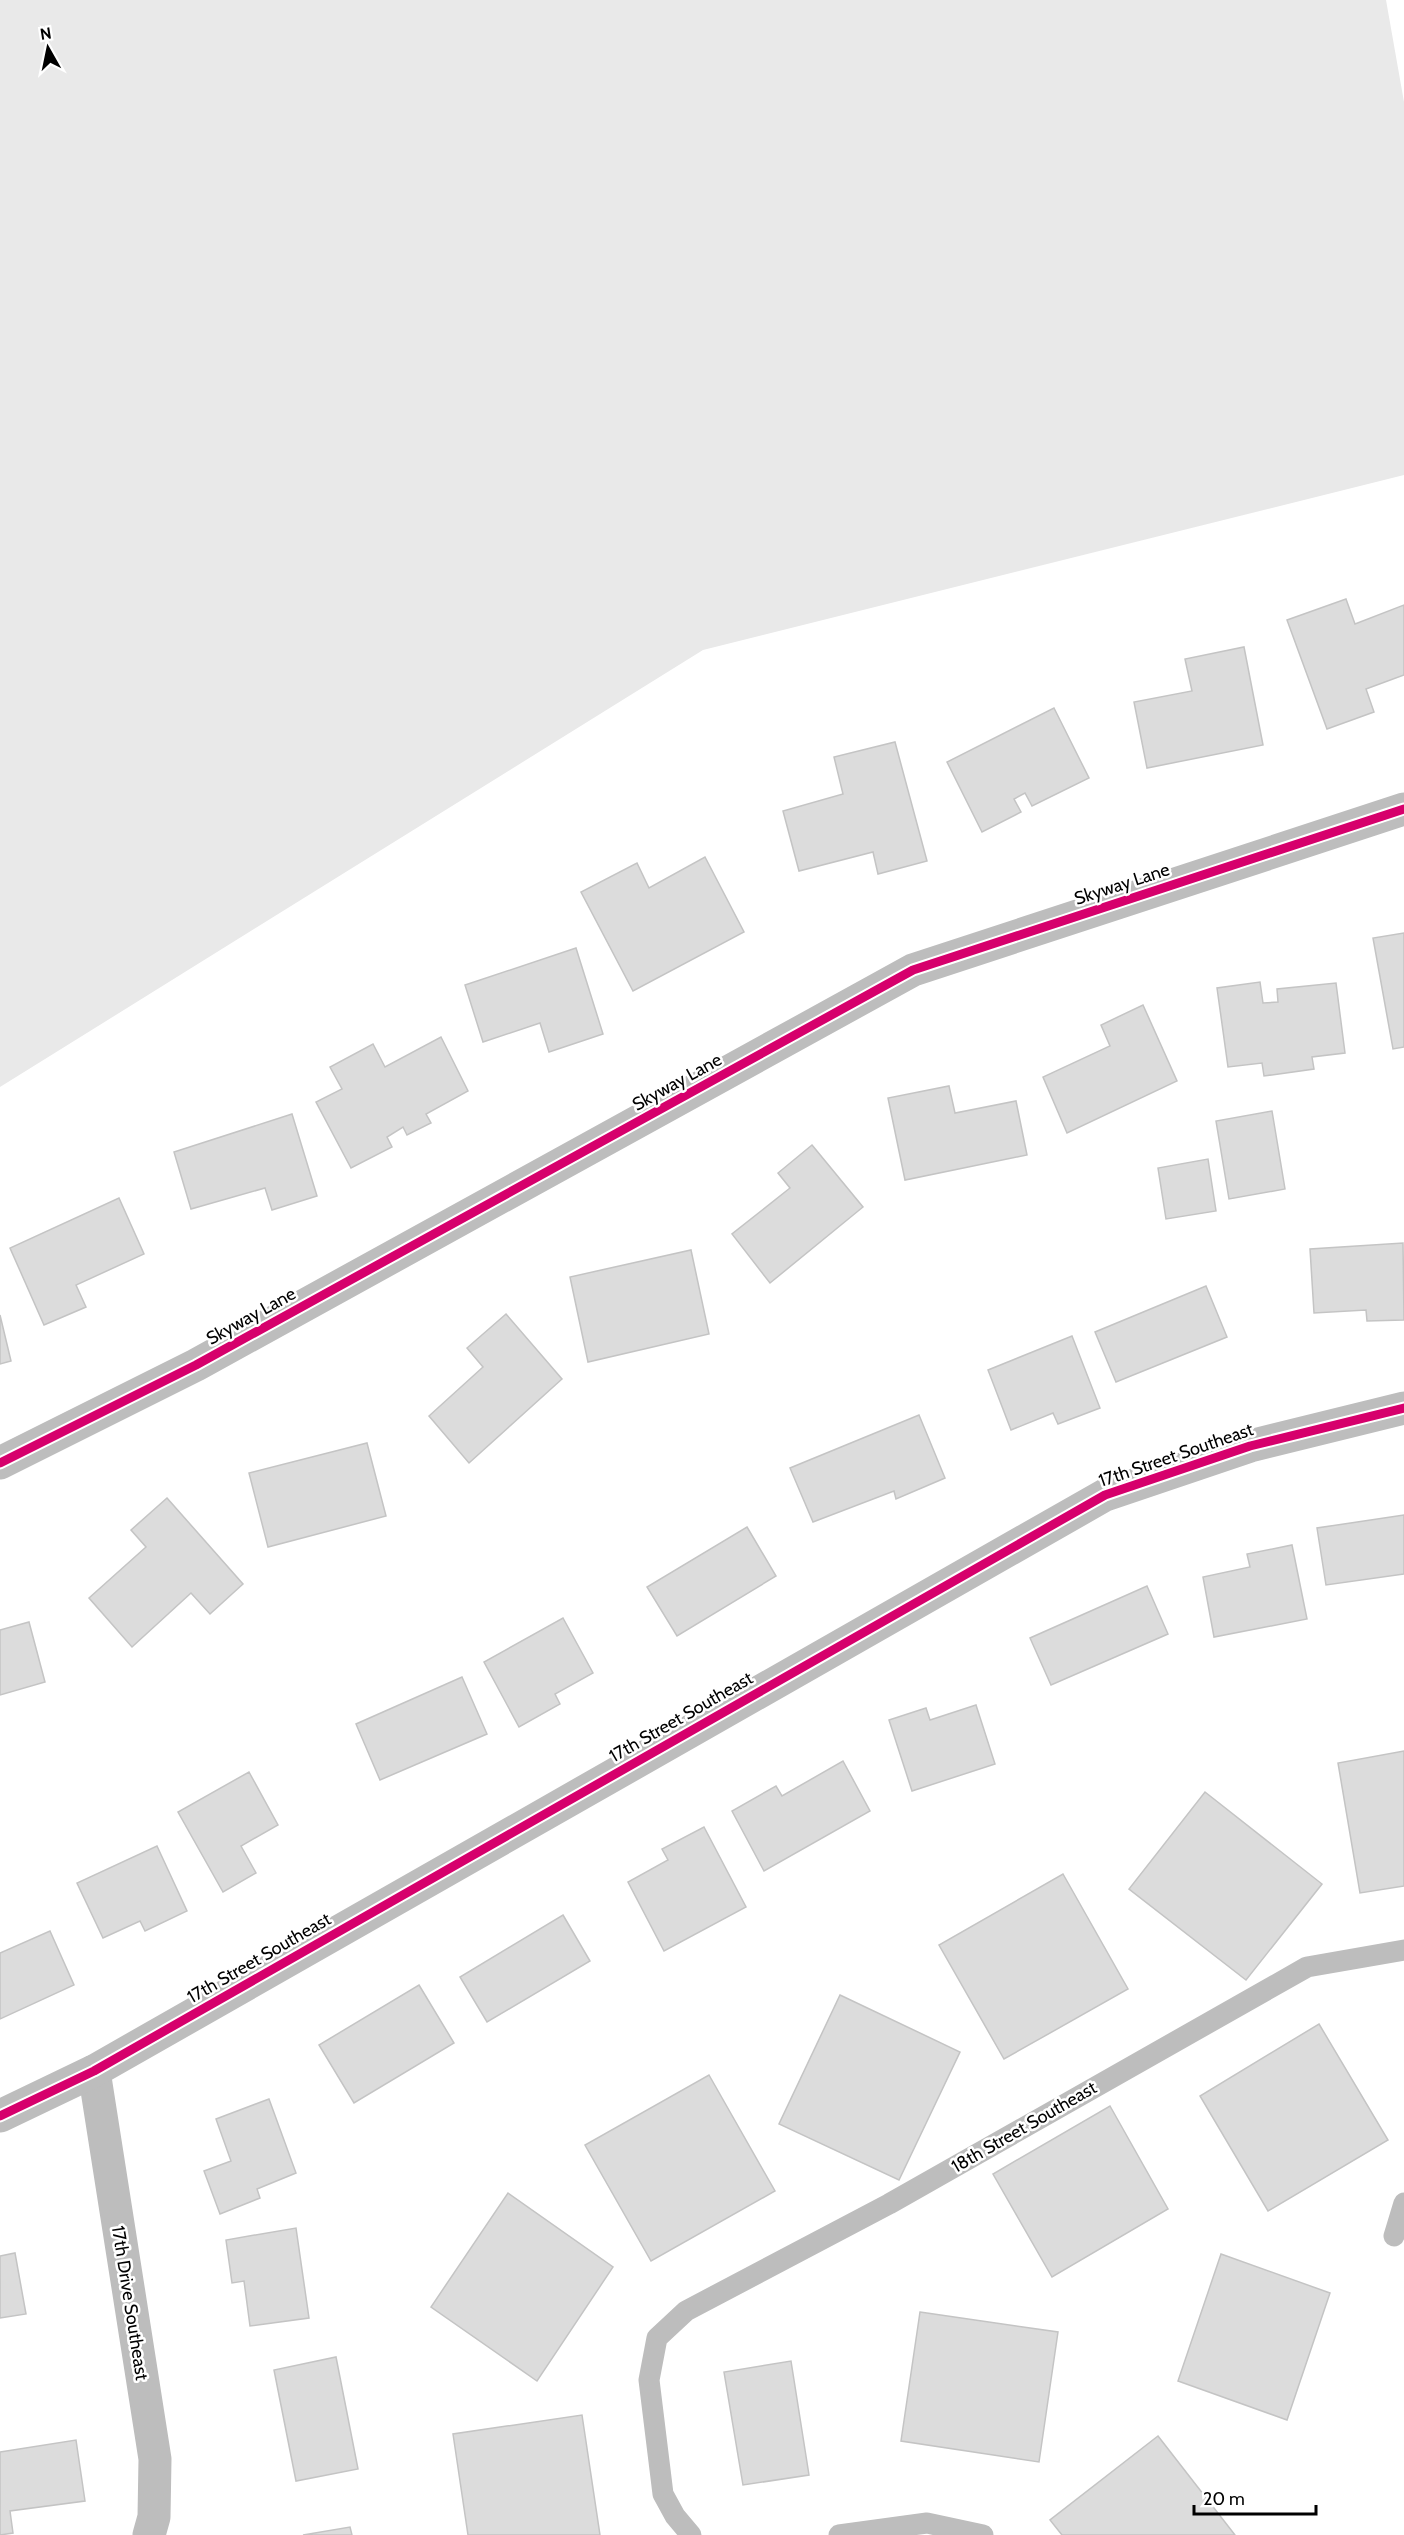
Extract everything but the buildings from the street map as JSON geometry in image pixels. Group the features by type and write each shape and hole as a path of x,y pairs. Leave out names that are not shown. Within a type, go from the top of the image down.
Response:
{"street":[{"name":"Skyway Lane","path":"0,1463 196,1365 913,970 1404,809"},
{"name":"17th Street Southeast","path":"0,2115 94,2071 1105,1495 1250,1446 1404,1408"},
{"name":"17th Drive Southeast","path":"94,2071 155,2459 154,2517 150,2535"}],"lane":[{"name":"18th Street Southeast","path":"690,2535 675,2517 663,2494 649,2380 657,2338 686,2312 889,2204 1307,1967 1404,1950"},
{"path":"1394,2236 1404,2203"},
{"path":"839,2535 927,2523 983,2535"}],"shaded area":[{"path":"0,0 1386,0 1404,102 1404,475 703,650 0,1087"}],"cycle path":[{"path":"0,1463 196,1365 913,970 1404,809"},
{"path":"0,2116 94,2071 1105,1495 1250,1446 1404,1408"}]}
